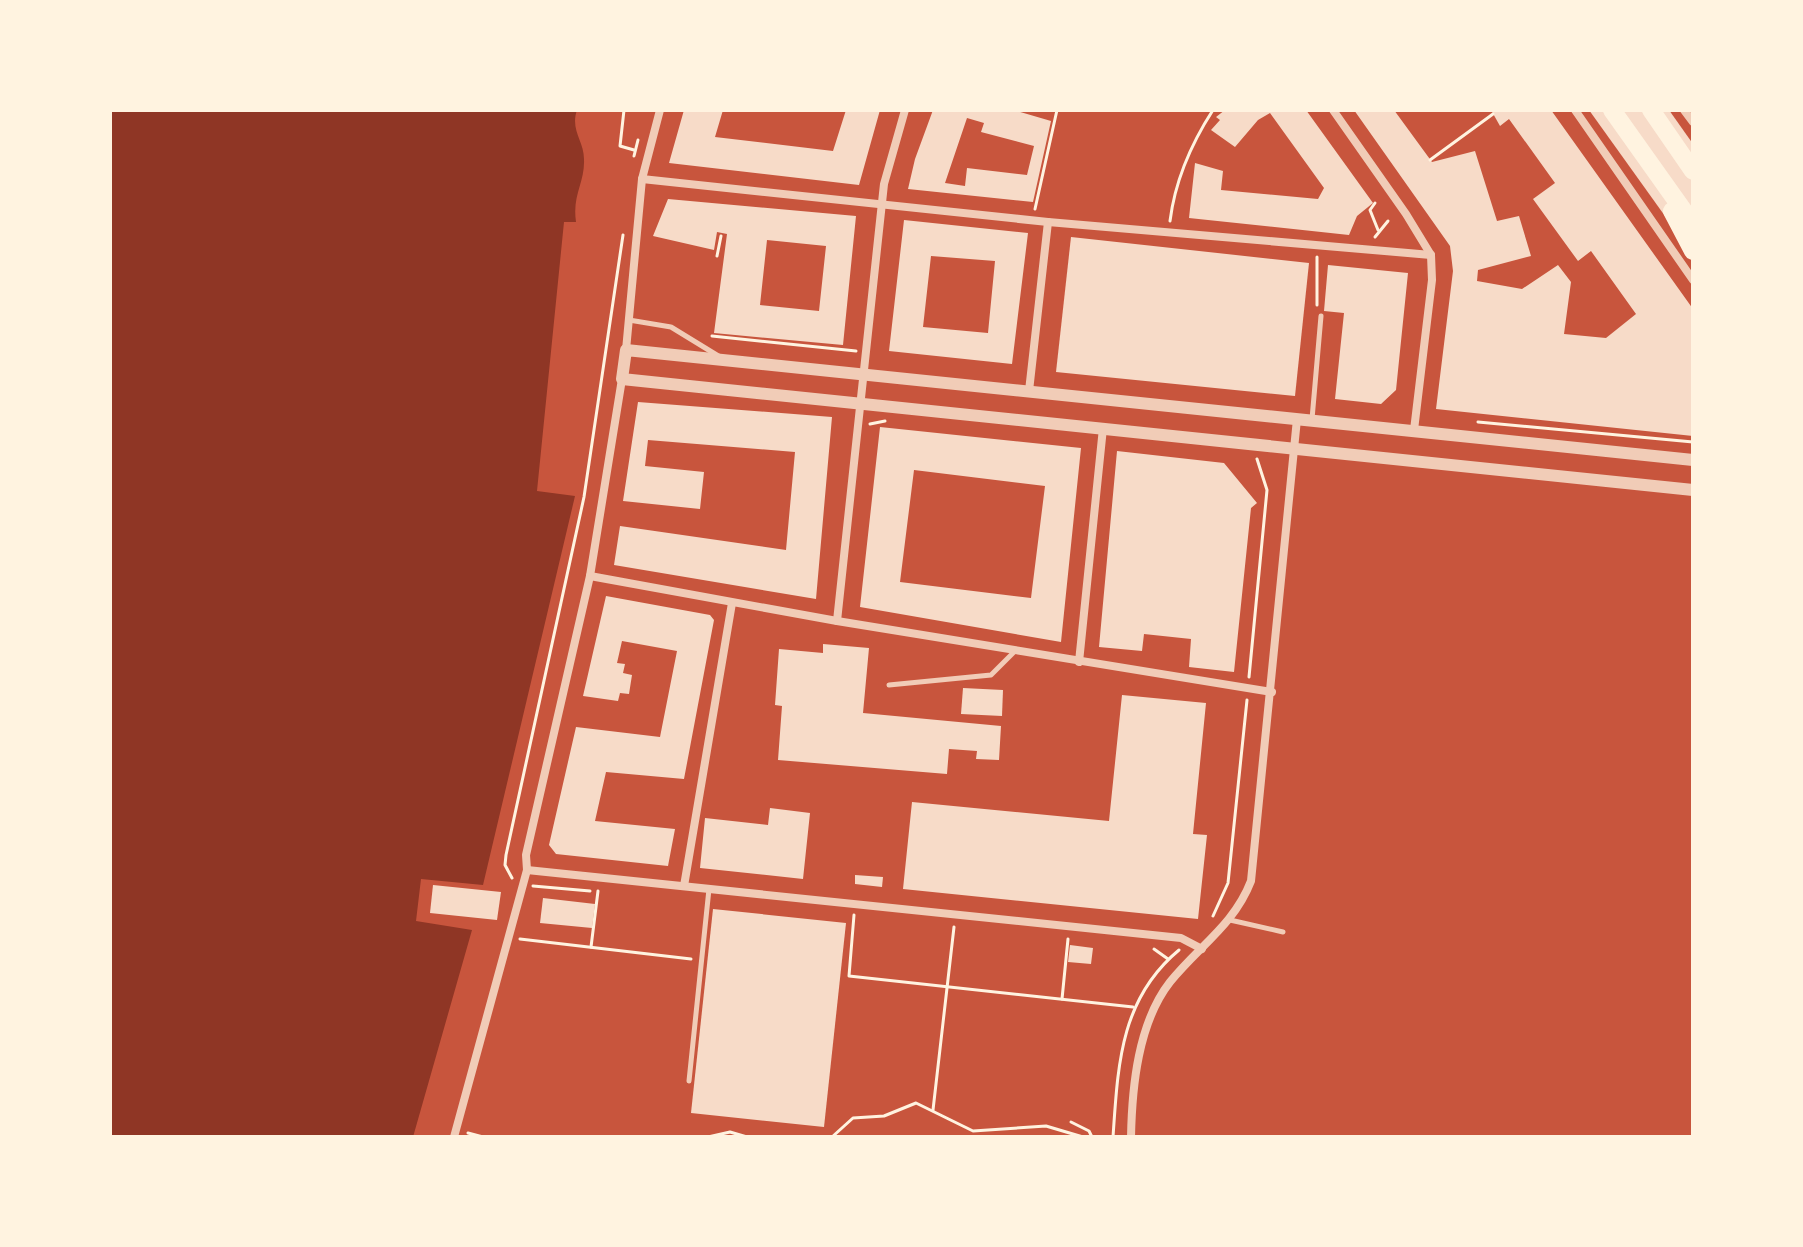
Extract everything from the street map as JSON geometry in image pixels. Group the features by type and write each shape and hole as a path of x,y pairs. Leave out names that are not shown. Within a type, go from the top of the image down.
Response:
{"highway":[{"path":"1612,110 1693,224"},
{"path":"1651,110 1693,171"},
{"path":"1641,152 1693,251"}],"street":[{"path":"454,1137 527,870 526,855 590,576 626,350 642,179 660,110"},
{"path":"837,621 882,204 891,151 905,110"},
{"path":"1333,110 1431,255 1432,280 1414,430"},
{"path":"1575,110 1693,280"},
{"path":"1684,110 1693,122"},
{"path":"642,179 1048,222 1431,255"},
{"path":"1029,391 1048,222"},
{"path":"626,350 1693,460"},
{"path":"622,379 1693,490"},
{"path":"1131,1137 1140,1056 1151,1017 1169,984 1241,906 1251,881 1297,419"},
{"path":"1079,662 1103,428"},
{"path":"590,576 837,621 1272,692"},
{"path":"684,886 732,603"},
{"path":"527,870 1189,941 1202,949"}],"lane":[{"path":"1312,420 1321,316"},
{"path":"629,320 671,327 724,359"},
{"path":"889,685 991,675 1015,651"},
{"path":"689,1081 709,889"},
{"path":"1230,920 1283,932"}],"path":[{"path":"624,110 620,146 634,150 632,165"},
{"path":"1033,220 1057,110"},
{"path":"1171,214 1173,197 1186,161 1213,110"},
{"path":"1430,160 1493,114"},
{"path":"1375,203 1370,210 1378,230"},
{"path":"1374,239 1388,221"},
{"path":"523,885 511,877 505,865 506,855 584,497 624,223"},
{"path":"717,256 721,236"},
{"path":"1314,296 1318,254"},
{"path":"712,336 847,350"},
{"path":"1476,421 1693,442"},
{"path":"1211,919 1222,902 1228,883 1248,690 1267,490 1257,459"},
{"path":"591,947 598,891"},
{"path":"854,915 849,976 1133,1007"},
{"path":"933,1110 954,927"},
{"path":"1062,999 1068,937"},
{"path":"508,938 694,959"},
{"path":"1113,1137 1124,1039 1133,1007 1155,972 1189,941"},
{"path":"832,1137 853,1118 884,1116 916,1103 973,1131 1046,1126 1083,1137"},
{"path":"1071,1122 1089,1131 1092,1137"},
{"path":"708,1137 730,1132 747,1137"}],"shaded area":[{"path":"110,110 577,110 575,124 584,167 576,204 576,222 564,222 537,491 575,496 483,885 421,879 416,921 472,930 413,1137 110,1137"}],"building":[{"path":"684,110 723,110 715,137 833,151 846,110 880,110 859,185 669,163"},
{"path":"933,110 1013,110 1051,121 1033,202 908,189","holes":["967,118 984,123 981,132 1034,146 1027,175 967,168 965,186 945,183"]},
{"path":"1225,110 1306,110 1373,203 1357,216 1349,235 1189,218 1195,163 1223,171 1221,190 1318,199 1324,188 1270,113 1258,120 1235,147 1211,130 1220,120 1216,117"},
{"path":"1354,110 1394,110 1432,162 1475,151 1497,221 1519,216 1531,256 1478,270 1477,281 1522,289 1558,265 1571,282 1564,334 1606,338 1636,314 1591,251 1578,261 1533,199 1555,183 1509,119 1500,126 1491,110 1551,110 1693,309 1693,436 1436,409 1453,271 1450,246"},
{"path":"1589,110 1669,110 1693,144 1693,238 1685,244"},
{"path":"668,199 856,216 843,345 714,333 727,234 717,232 714,250 653,236","holes":["767,240 826,246 819,311 760,305"]},
{"path":"904,220 1028,233 1012,364 889,351","holes":["931,256 995,261 988,333 923,327"]},
{"path":"1071,237 1309,263 1295,396 1056,372"},
{"path":"1328,265 1408,273 1396,390 1381,404 1335,399 1344,313 1324,311"},
{"path":"638,402 832,417 816,599 614,565 620,526 786,550 795,452 648,440 645,466 704,472 700,509 623,501"},
{"path":"880,427 1081,448 1061,642 860,607","holes":["914,470 1045,486 1031,598 900,582"]},
{"path":"1117,451 1224,463 1257,503 1251,508 1234,672 1189,667 1191,639 1144,634 1142,651 1099,647"},
{"path":"606,596 710,615 714,620 684,779 606,772 595,821 675,829 668,866 556,854 549,845 576,727 660,737 677,651 622,641 617,663 625,664 623,673 632,675 629,694 620,693 618,701 583,696"},
{"path":"823,644 869,648 863,713 1001,726 999,760 976,759 977,751 949,749 947,774 778,760 782,706 775,705 779,649 823,653"},
{"path":"963,688 1003,690 1002,716 961,714"},
{"path":"1122,695 1206,703 1193,834 1207,835 1198,919 903,889 912,802 1109,821"},
{"path":"770,808 810,813 803,879 700,868 705,818 768,825"},
{"path":"855,875 883,877 882,887 855,884"},
{"path":"433,885 501,892 497,920 430,913"},
{"path":"543,898 595,904 592,928 540,923"},
{"path":"713,909 846,923 824,1127 691,1113"},
{"path":"1070,945 1093,948 1091,964 1068,962"}]}
